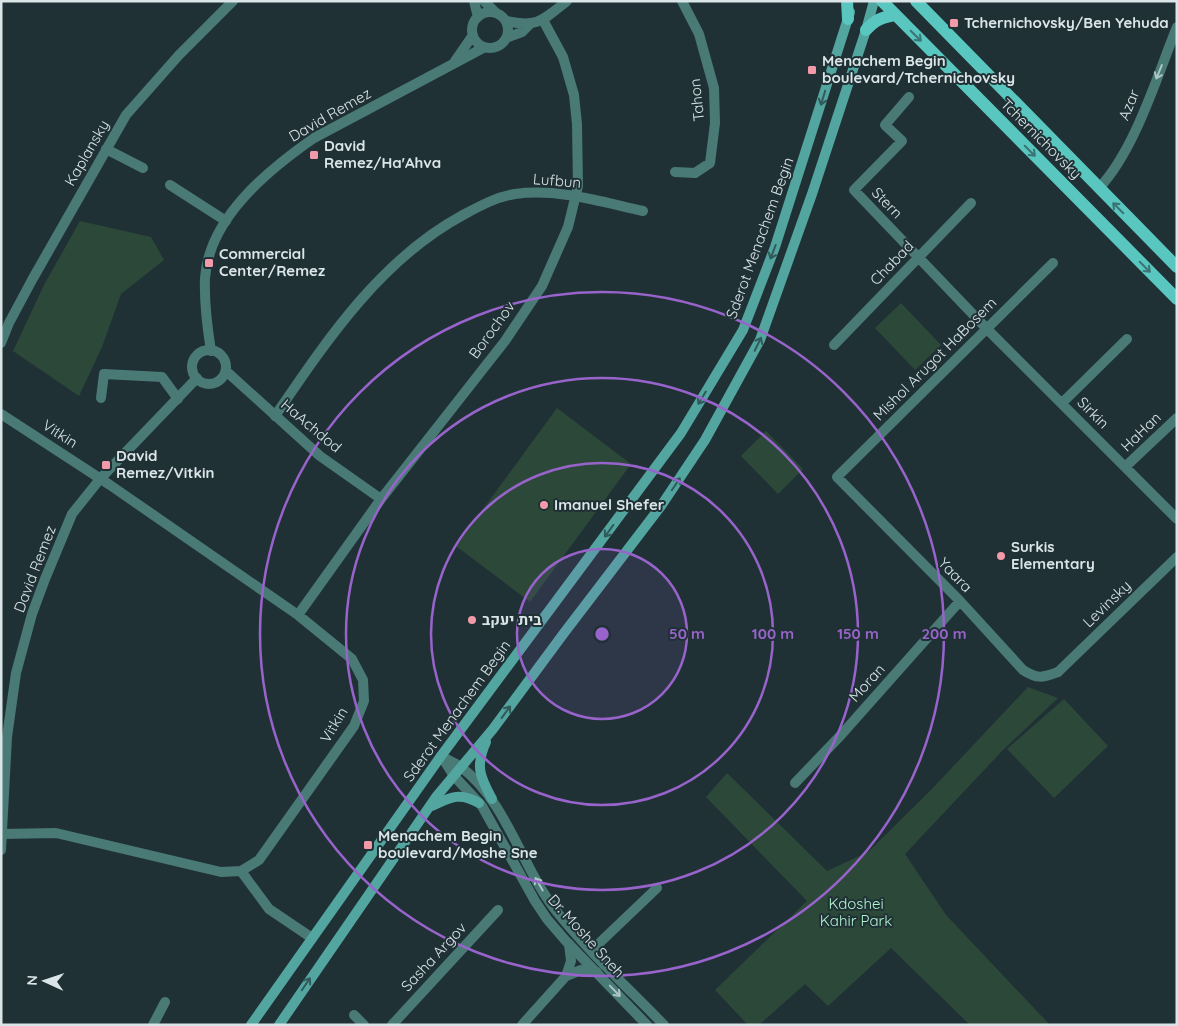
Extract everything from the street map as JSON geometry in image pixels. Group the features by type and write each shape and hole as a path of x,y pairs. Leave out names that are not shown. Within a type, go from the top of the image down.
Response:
{"main road":[{"path":"847,1 848,19"},
{"name":"Sderot Menachem Begin","path":"251,1025 441,756 681,433 742,330 775,247 853,1"},
{"path":"279,1025 429,808 490,734 661,506 705,440 760,340 812,194 874,1"},
{"name":"Tchernichovsky","path":"882,1 1177,299"},
{"name":"Tchernichovsky","path":"916,1 1177,267"},
{"path":"866,30 875,21 883,17 896,15"},
{"path":"490,734 479,759 479,766 482,782 492,799"},
{"path":"429,808 443,800 460,796 469,797 479,803"}],"street":[{"name":"Kaplansky","path":"1,344 9,323 32,280 126,115 179,55 232,1"},
{"path":"474,1 478,17"},
{"path":"484,1 506,21 508,30 506,38 500,45 485,47 478,43 473,34 473,26 478,17 486,12 495,12"},
{"path":"506,21 530,24 543,20 567,1"},
{"name":"Tahon","path":"675,172 695,173 710,162 715,123 714,88 700,34 682,1"},
{"name":"Borochov","path":"298,615 381,499 505,341 542,286 568,227 578,186 577,124 574,95 563,57 543,20"},
{"path":"506,38 522,32 530,24"},
{"name":"Azar","path":"1099,188 1109,177 1134,134 1177,26"},
{"name":"David Remez","path":"453,63 473,34"},
{"name":"David Remez","path":"211,350 205,308 205,276 210,252 215,236 248,192 314,138 485,47"},
{"name":"Stern","path":"909,97 885,125 902,141 854,190 987,329"},
{"path":"106,149 143,168"},
{"path":"170,185 226,221"},
{"name":"Lufbun","path":"275,416 322,348 359,301 400,259 416,245 445,225 490,201 514,194 540,192 576,197 643,211"},
{"name":"Chabad","path":"834,345 972,203"},
{"name":"Mishol Arugot HaBosem","path":"837,477 1054,263"},
{"name":"Sirkin","path":"987,329 1177,519"},
{"path":"1062,404 1127,339"},
{"path":"211,350 221,355 226,371 224,376 216,383 206,384 197,378 193,369 195,359 202,352 211,350"},
{"name":"HaAchdod","path":"226,371 320,456 381,499"},
{"path":"101,398 104,374 162,377 178,399"},
{"name":"David Remez","path":"1,850 7,737 16,673 45,579 72,514 100,479 197,378"},
{"name":"Vitkin","path":"1,414 100,479 298,615 352,659 363,680 364,701 354,726 259,860 241,871"},
{"name":"HaHan","path":"1125,468 1177,418"},
{"name":"Yaara","path":"837,477 960,601 1023,670 1033,676 1043,678 1058,672"},
{"name":"Levinsky","path":"1058,672 1177,556"},
{"name":"Moran","path":"795,783 841,735 960,601"},
{"name":"Dr. Moshe Sneh","path":"441,756 461,767 492,799 544,894 557,912 664,1025"},
{"name":"Dr. Moshe Sneh","path":"441,756 454,776 479,803 491,821 535,901 548,919 568,944 647,1025"},
{"path":"2,834 56,833 221,872 241,871 269,909 312,938"},
{"path":"592,950 657,888"},
{"name":"Sasha Argov","path":"392,1025 498,910"},
{"path":"522,1025 566,976 571,961 568,944"},
{"path":"566,976 581,970 597,972"},
{"path":"153,1025 165,1002"},
{"path":"354,1015 364,1025"}],"green space":[{"path":"80,221 151,237 164,260 121,294 102,347 79,396 13,351 44,285"},
{"path":"901,303 941,345 915,370 875,328"},
{"name":"Imanuel Shefer","path":"557,408 631,464 530,602 456,546"},
{"path":"766,431 803,469 778,494 741,456"},
{"name":"Kdoshei Kahir Park","path":"1028,687 1058,698 1003,750 905,854 946,915 1050,1025 970,1025 891,948 828,1006 805,984 759,1025 748,1025 715,990 807,901 706,797 727,773 827,871 868,852 930,791"},
{"path":"1064,699 1108,746 1054,798 1007,749"}],"place":[{"name":"Tchernichovsky/Ben Yehuda","path":"954,23"},
{"name":"Menachem Begin boulevard/Tchernichovsky","path":"812,70"},
{"name":"David Remez/Ha'Ahva","path":"314,155"},
{"name":"Commercial Center/Remez","path":"209,263"},
{"name":"David Remez/Vitkin","path":"106,465"},
{"name":"Imanuel Shefer","path":"544,505"},
{"name":"Surkis Elementary","path":"1001,556"},
{"name":"בית יעקב","path":"472,620"},
{"name":"Menachem Begin boulevard/Moshe Sne","path":"368,845"}]}
